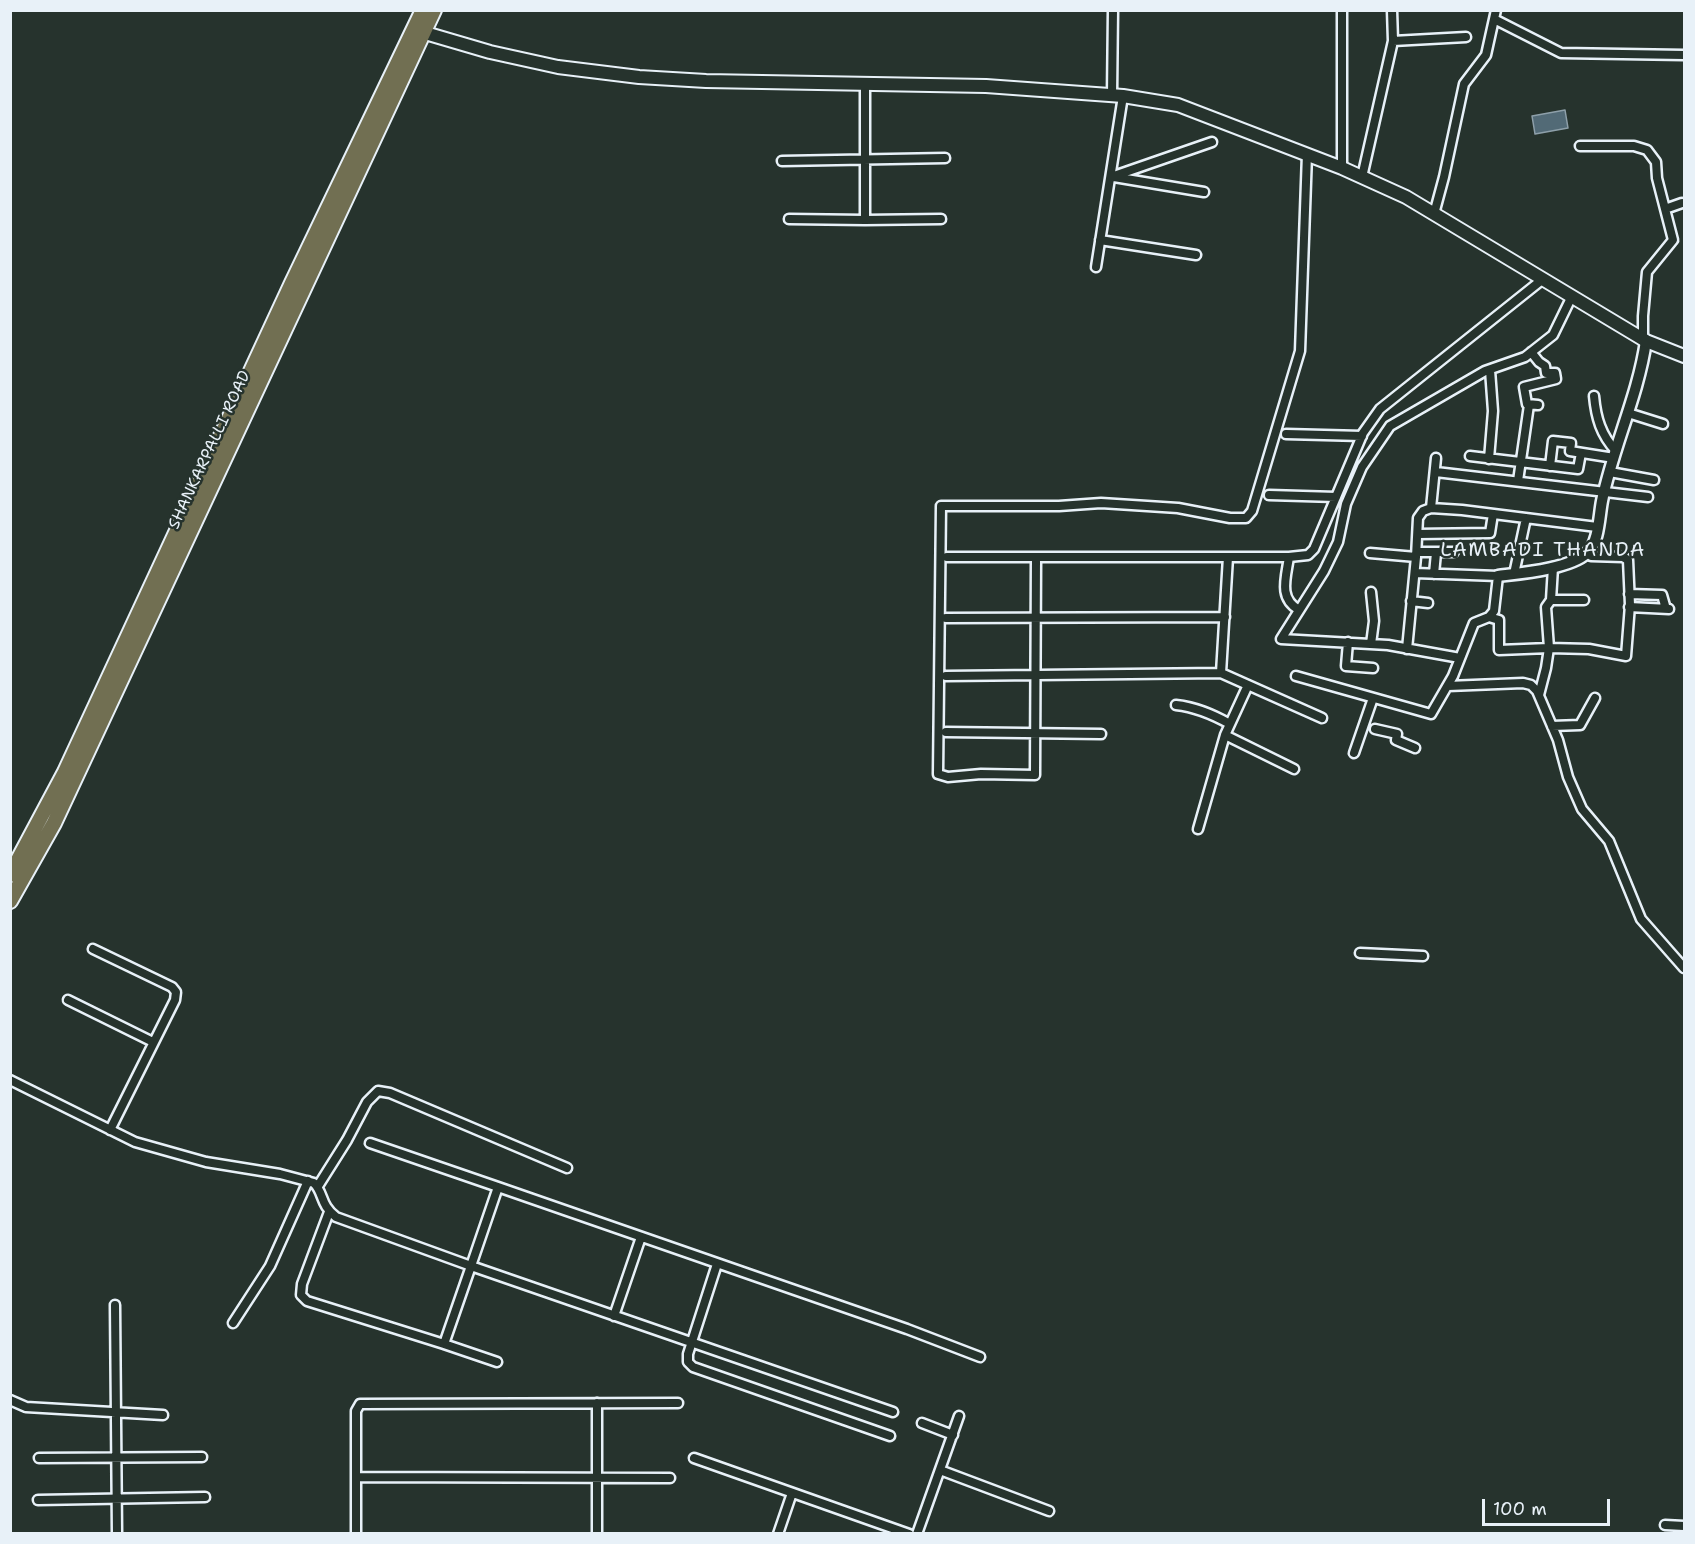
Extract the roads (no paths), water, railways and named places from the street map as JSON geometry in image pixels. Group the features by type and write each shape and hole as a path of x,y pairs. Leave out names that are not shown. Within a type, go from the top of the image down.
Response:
{"main road":[{"name":"SHANKARPALLI ROAD","path":"10,901 54,823 419,32 423,10"},
{"name":"SHANKARPALLI ROAD","path":"10,875 65,772 292,283 419,32 434,10"},
{"path":"419,32 490,52 594,73 706,81 986,86 1118,96 1178,105 1342,168 1406,197 1645,341 1684,356"}],"street":[{"path":"1096,267 1111,177 1118,96 1113,10"},
{"path":"1342,10 1342,168"},
{"path":"1362,177 1393,41 1392,10"},
{"path":"1434,214 1464,84 1486,55 1495,15 1561,52 1684,55"},
{"path":"1393,41 1466,37"},
{"path":"865,220 866,84"},
{"path":"1111,177 1212,142"},
{"path":"1415,573 1498,576 1514,574 1552,567 1577,559 1588,553 1594,541 1604,492 1640,373 1645,341 1643,316 1647,272 1674,240 1657,178 1656,162 1647,150 1634,146 1580,146"},
{"path":"1036,558 1035,775 981,774 948,777 938,774 941,506 1059,506 1101,503 1178,508 1230,518 1246,518 1252,511 1300,351 1307,154"},
{"path":"782,161 945,158"},
{"path":"1111,177 1204,192"},
{"path":"1665,209 1682,203"},
{"path":"789,219 941,219"},
{"path":"1100,240 1196,255"},
{"path":"947,557 1289,557 1308,555 1314,549 1362,436 1380,409 1543,279"},
{"path":"1460,658 1371,644 1281,639 1324,571 1338,542 1346,504 1362,467 1390,426 1490,370 1525,357 1553,335 1572,296"},
{"path":"1518,481 1534,405 1527,404 1524,387 1556,379 1555,373 1546,373 1545,366 1531,352"},
{"path":"1489,459 1493,411 1490,370"},
{"path":"1594,396 1600,427 1615,454"},
{"path":"1628,413 1663,424"},
{"path":"1286,434 1362,436"},
{"path":"1550,466 1553,441 1571,443 1570,451 1615,454"},
{"path":"1470,456 1578,469 1581,453"},
{"path":"1431,508 1436,458"},
{"path":"1436,472 1648,497"},
{"path":"1610,472 1654,480"},
{"path":"1269,495 1336,497"},
{"path":"1407,648 1420,514 1423,511 1431,508 1597,527"},
{"path":"1418,534 1490,533 1493,514"},
{"path":"1514,574 1526,518"},
{"path":"1370,553 1454,552"},
{"path":"1434,574 1436,553"},
{"path":"1489,617 1499,620 1499,650 1589,649 1626,656 1629,607 1628,560 1623,557 1591,556 1588,553"},
{"path":"1221,673 1228,557"},
{"path":"1289,557 1284,593 1290,605 1299,610"},
{"path":"1539,695 1549,648 1546,607 1551,600 1552,567"},
{"path":"1296,676 1431,714 1448,686 1474,623 1489,617 1494,611 1498,576"},
{"path":"1371,592 1374,621 1371,644"},
{"path":"1629,594 1662,596 1668,609 1629,607"},
{"path":"1551,600 1584,600"},
{"path":"1411,602 1428,603"},
{"path":"946,618 1225,617"},
{"path":"1348,642 1346,666 1373,668"},
{"path":"946,676 1221,673 1322,718"},
{"path":"1448,686 1523,683 1531,685 1539,695 1552,726 1568,777 1581,808 1609,842 1641,919 1684,968"},
{"path":"1198,829 1224,735 1248,685"},
{"path":"1354,753 1373,698"},
{"path":"1552,726 1580,725 1595,698"},
{"path":"1176,705 1208,712 1230,724"},
{"path":"1375,729 1397,734 1396,740 1415,748"},
{"path":"946,732 1101,734"},
{"path":"1224,735 1294,769"},
{"path":"93,949 172,987 176,992 175,1000 110,1130"},
{"path":"1360,953 1424,956"},
{"path":"68,1000 153,1042"},
{"path":"10,1080 135,1142 206,1162 280,1174 318,1186"},
{"path":"567,1168 390,1093 378,1091 367,1102 347,1140 318,1186 323,1204 336,1217 893,1412"},
{"path":"370,1143 907,1329 980,1357"},
{"path":"233,1323 270,1266 308,1181"},
{"path":"444,1344 498,1187"},
{"path":"329,1212 302,1284 302,1294 307,1301 497,1362"},
{"path":"614,1316 641,1237"},
{"path":"717,1264 687,1359 693,1367 890,1436"},
{"path":"115,1305 117,1533"},
{"path":"10,1400 26,1407 163,1415"},
{"path":"356,1533 356,1411 357,1406 363,1403 678,1403"},
{"path":"597,1403 597,1533"},
{"path":"917,1533 959,1416"},
{"path":"922,1423 953,1435"},
{"path":"39,1458 202,1457"},
{"path":"694,1458 909,1533"},
{"path":"940,1470 1049,1511"},
{"path":"357,1477 670,1478"},
{"path":"778,1533 792,1493"},
{"path":"38,1500 205,1497"},
{"path":"1665,1525 1684,1526"}],"water":[{"path":"1565,110 1568,128 1535,134 1532,116"}],"district":[{"name":"LAMBADI THANDA","path":"1543,551"}]}
